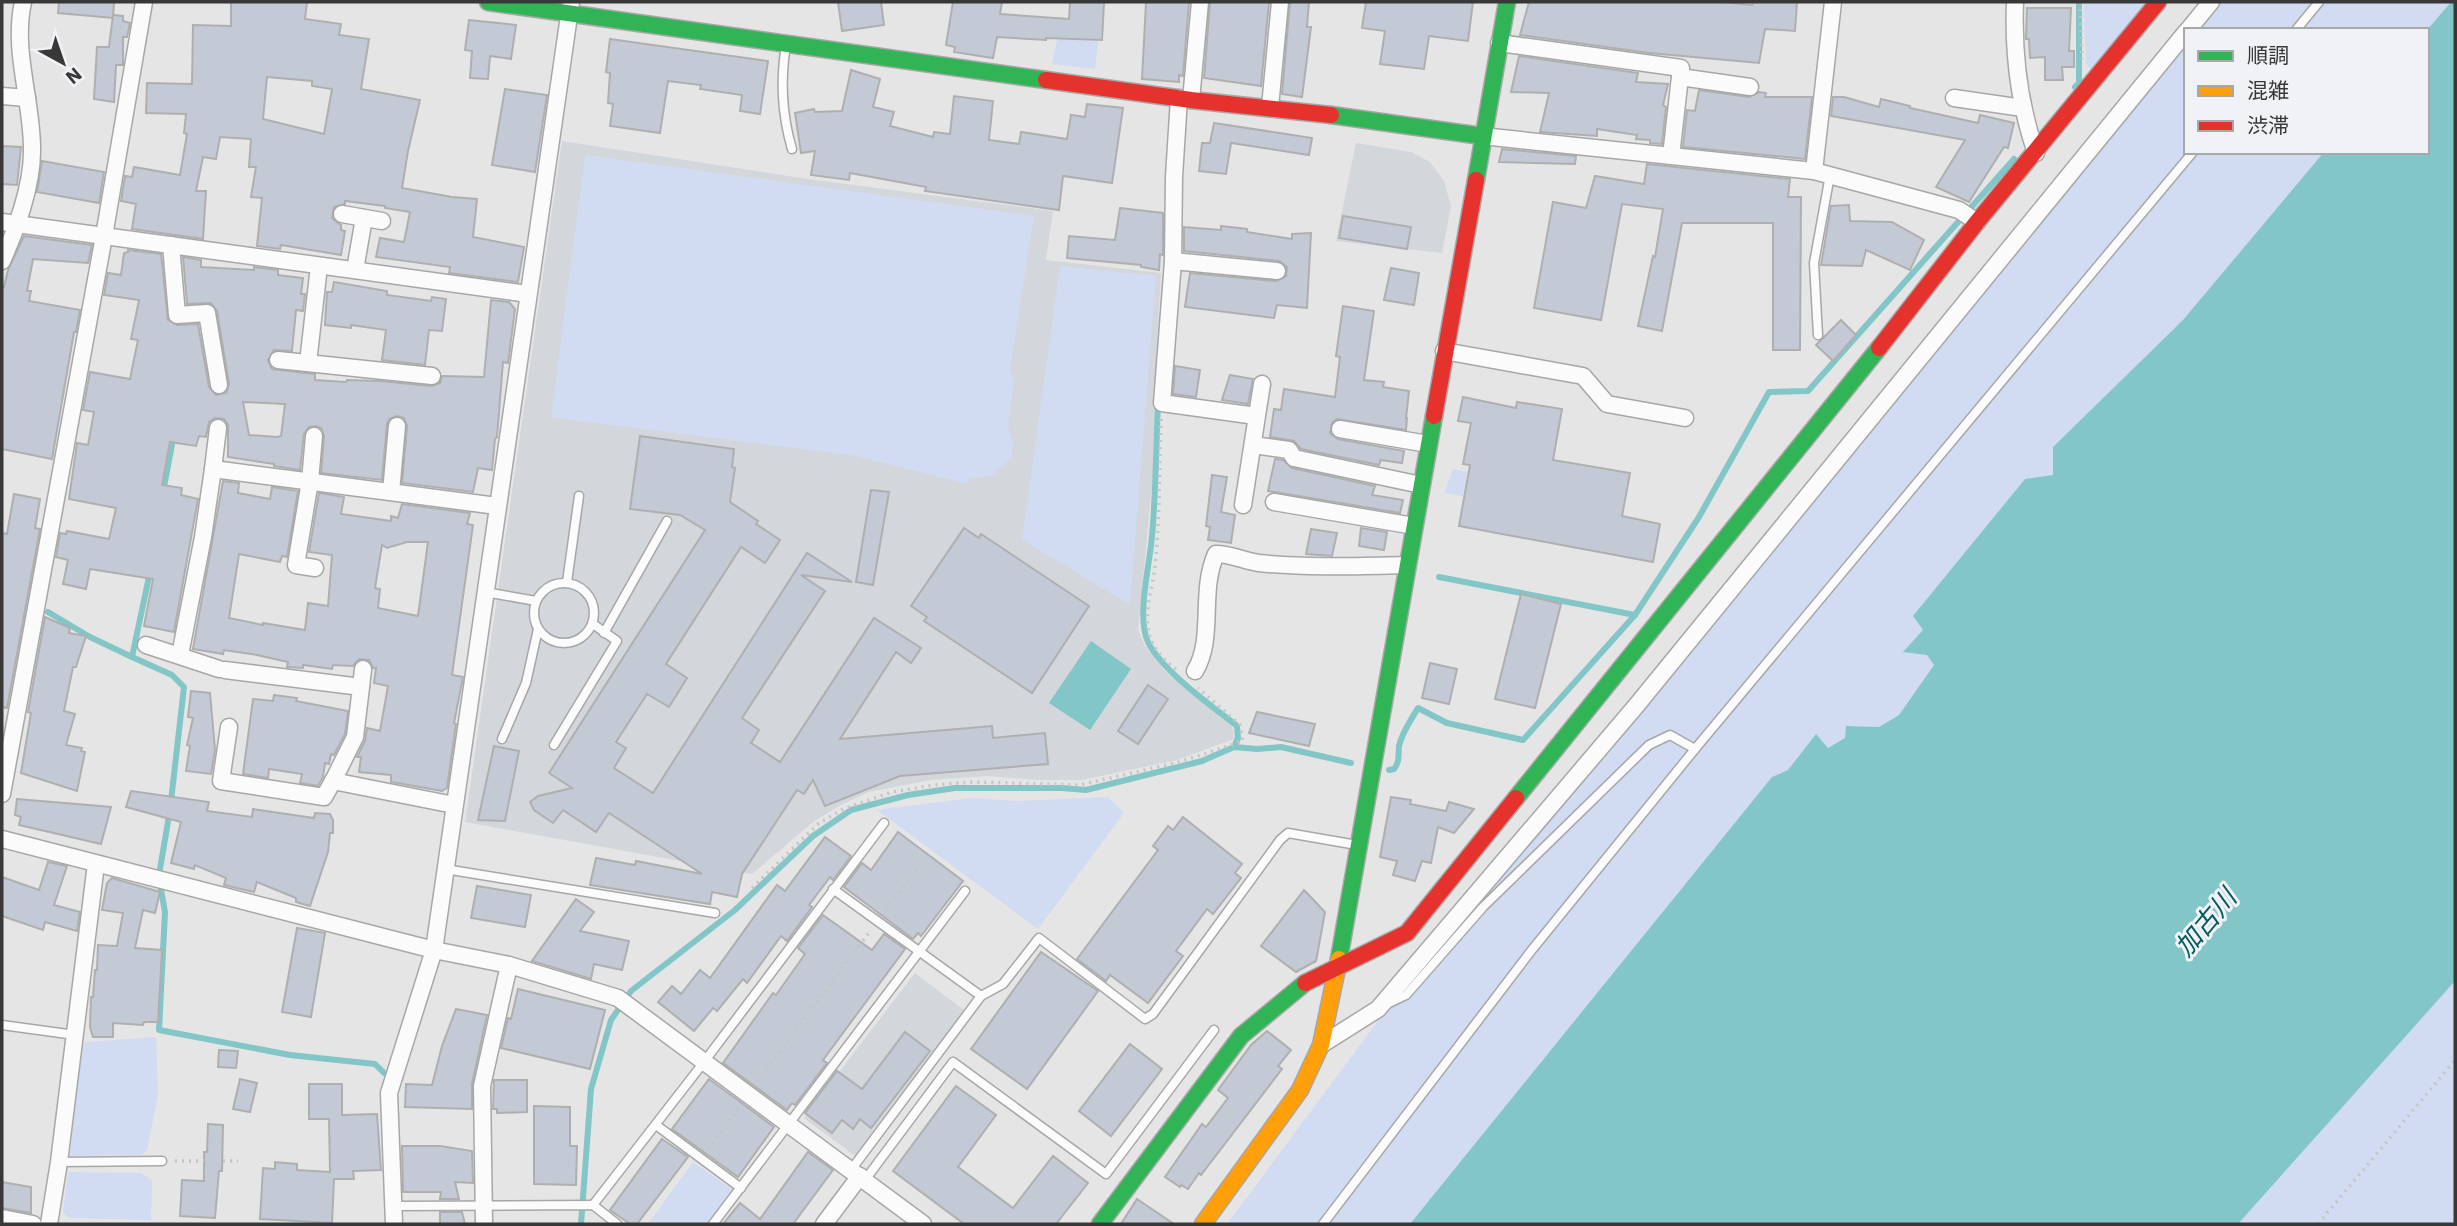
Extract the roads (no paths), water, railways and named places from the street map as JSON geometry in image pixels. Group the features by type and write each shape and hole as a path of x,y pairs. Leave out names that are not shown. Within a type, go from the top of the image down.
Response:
{"street":[{"path":"2,261 8,223 29,181 32,153 19,20 23,2"},
{"path":"2,794 144,2"},
{"path":"488,2 570,8 786,43 1185,99 1269,107 1482,136 1814,171 1959,210 1977,222"},
{"path":"1200,2 1174,177 1173,261 1162,403 1256,416"},
{"path":"1269,107 1280,2"},
{"path":"1203,1224 1300,1090 1321,1045 1337,968 1507,2"},
{"path":"1814,171 1833,2"},
{"path":"2015,2 2014,36 2022,108 2036,153"},
{"path":"1100,1224 1241,1036 1307,981 1407,933 1831,409 1977,222 2158,2"},
{"path":"2189,28 2211,2"},
{"path":"394,1224 389,1093 434,950 570,8"},
{"path":"1321,1045 1378,1009 1636,706 2184,35"},
{"path":"1499,43 1681,68 1671,156"},
{"path":"1680,77 1750,87"},
{"path":"2,96 27,98"},
{"path":"1954,99 2022,108"},
{"path":"342,214 383,221"},
{"path":"355,270 364,218"},
{"path":"8,223 528,294"},
{"path":"172,245 177,315 206,313 219,385"},
{"path":"1173,261 1278,271"},
{"path":"308,363 318,266"},
{"path":"1444,352 1583,376 1607,404 1685,418"},
{"path":"278,360 432,376"},
{"path":"1243,505 1262,384"},
{"path":"391,492 397,426"},
{"path":"180,655 203,537 218,428"},
{"path":"1340,429 1428,444"},
{"path":"314,436 310,481 296,565 315,568"},
{"path":"1253,444 1289,450 1294,458 1421,485"},
{"path":"213,469 497,506"},
{"path":"1274,502 1414,526"},
{"path":"1189,676 1210,649 1208,572 1216,554 1227,554 1255,563 1407,565"},
{"path":"146,645 222,669 243,679 361,687"},
{"path":"229,727 221,781 324,797 355,737 363,668"},
{"path":"333,781 454,805"},
{"path":"2,839 434,950 509,965 622,1001 923,1224"},
{"path":"49,1224 96,864"},
{"path":"484,1224 482,1086 509,965"},
{"path":"824,1224 859,1175"},
{"path":"2,1218 33,1224"}],"lane":[{"path":"2298,28 2319,2"},
{"path":"786,43 781,71 785,124 792,149"},
{"path":"1323,1224 1531,951 1695,749 2191,154"},
{"path":"1818,335 1814,263 1830,176"},
{"path":"567,582 579,496"},
{"path":"604,633 667,521"},
{"path":"567,582 576,584 590,597 595,615 593,624 588,633 571,643 552,641 538,629 534,620 536,601 548,587 567,582"},
{"path":"485,592 536,601"},
{"path":"554,744 617,641 593,624"},
{"path":"502,739 526,684 538,629"},
{"path":"1378,1009 1406,995 1483,907 1649,745 1670,735 1695,749"},
{"path":"586,1205 656,1125 884,823"},
{"path":"859,1175 981,996 1003,984 1040,938 1144,1019 1153,1014 1280,840 1288,833 1357,845"},
{"path":"445,869 715,913"},
{"path":"833,889 981,996"},
{"path":"713,1224 965,891"},
{"path":"2,1025 75,1035"},
{"path":"859,1175 953,1062 1106,1174 1214,1030"},
{"path":"656,1125 741,1188"},
{"path":"59,1162 162,1161"},
{"path":"394,1206 586,1205 617,1224"}],"water":[{"name":"加古川","path":"2451,2 2455,2 2455,981 2238,1224 1410,1224 1772,777 1788,770 1816,734 1828,748 1845,738 1846,726 1879,727 1899,715 1934,665 1927,655 1903,652 1923,630 1913,616 2025,479 2053,475 2053,447 2183,320 2322,154 2429,154 2429,28"},
{"path":"1091,641 1131,669 1090,730 1049,703"}],"waterway":[{"path":"2075,87 2079,83 2079,2"},
{"path":"1439,577 1635,615 1699,517 1769,392 1808,391 2014,159"},
{"path":"1158,402 1151,548 1143,605 1145,631 1148,642 1164,665 1237,726 1238,738 1234,747"},
{"path":"163,492 174,434"},
{"path":"150,572 132,657 172,675 184,687 170,810 160,869"},
{"path":"48,612 90,637 132,657"},
{"path":"1389,770 1394,769 1397,763 1402,736 1418,708 1447,723 1523,740 1635,615"},
{"path":"581,1224 591,1089 611,1020 631,991 735,910 813,836 851,810 908,795 955,788 1086,790 1202,761 1234,747 1281,747 1351,763"},
{"path":"161,890 165,912 159,1030 290,1055 375,1064 384,1073"}]}
